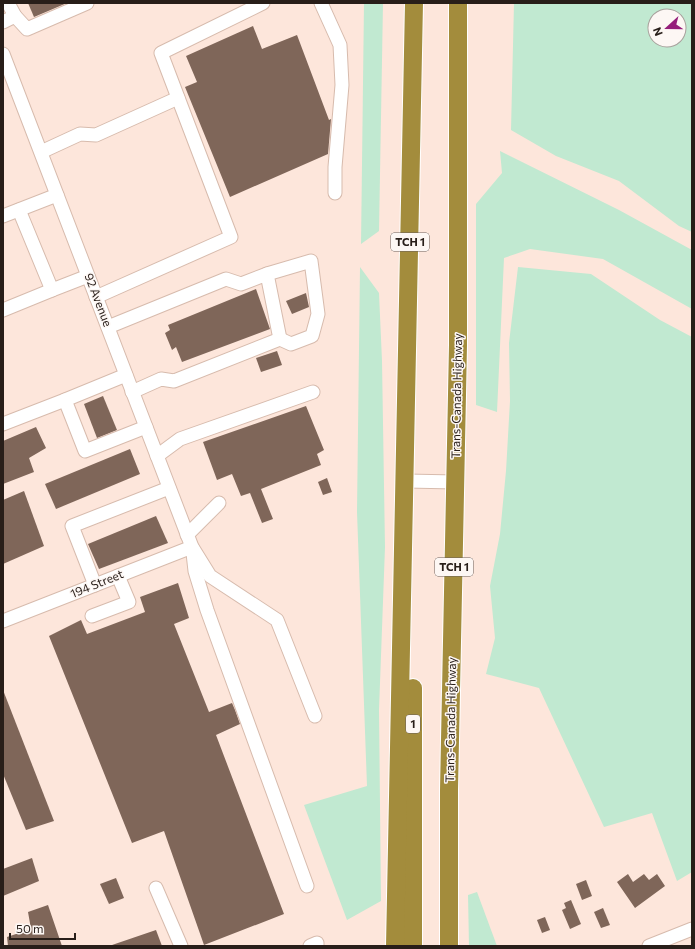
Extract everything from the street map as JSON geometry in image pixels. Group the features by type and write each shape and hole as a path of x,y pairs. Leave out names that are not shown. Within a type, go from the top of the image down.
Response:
{"highway":[{"name":"TCH 1","path":"395,946 406,481 414,3"},
{"name":"Trans-Canada Highway","path":"449,946 449,790 456,482 458,3"},
{"name":"1","path":"405,501 412,613 414,796 413,946"},
{"name":"Trans-Canada Highway","path":"440,946 449,790"}],"street":[{"path":"8,3 9,19 27,29 87,3"},
{"path":"96,297 231,237 161,52 263,3"},
{"path":"321,3 340,45 342,85 335,167 335,193"},
{"name":"92 Avenue","path":"3,54 190,541"},
{"path":"41,152 80,134 96,135 178,98"},
{"path":"3,216 57,195"},
{"path":"19,210 52,290"},
{"path":"108,327 226,279 241,284 267,274 311,261 318,314 312,336 292,344 280,339 174,381 161,379 132,392"},
{"path":"267,274 280,339"},
{"path":"3,310 88,276"},
{"path":"3,424 126,375"},
{"path":"157,456 180,439 313,392"},
{"path":"65,400 85,450 146,427"},
{"path":"406,481 456,482"},
{"path":"95,585 72,526 170,488"},
{"path":"219,503 190,541 195,571 206,610 307,886"},
{"path":"190,541 210,576 277,620 315,716"},
{"name":"194 Street","path":"3,621 118,576 190,541"},
{"path":"92,616 129,602 118,576"},
{"path":"156,888 181,946"},
{"path":"649,946 692,929"},
{"path":"310,946 317,943 317,946"}],"green space":[{"path":"364,3 383,3 379,231 361,244"},
{"path":"514,3 692,3 692,232 679,226 619,181 556,156 511,130"},
{"path":"500,151 619,210 692,250 692,309 603,259 530,249 504,258 497,412 476,405 476,204 502,173"},
{"path":"360,267 379,293 382,361 385,547 379,710 381,901 347,920 304,805 367,786 357,512"},
{"path":"518,267 591,274 660,320 692,337 692,872 677,881 652,813 604,827 539,688 486,674 495,638 490,586 500,534 506,471 510,401 509,343"},
{"path":"477,892 497,946 469,946 468,895"}],"building":[{"path":"28,3 67,3 34,17"},
{"path":"253,26 262,49 297,35 329,120 331,119 328,154 230,197 185,87 197,82 186,56"},
{"path":"256,289 270,329 182,362 176,347 172,350 165,333 170,330 168,325"},
{"path":"306,293 309,307 292,314 286,301"},
{"path":"277,351 282,365 261,372 256,358"},
{"path":"103,396 117,430 97,438 84,404"},
{"path":"306,406 324,450 317,454 321,465 261,489 273,519 262,523 250,493 241,496 232,474 217,480 203,442"},
{"path":"36,427 46,448 29,458 34,472 3,484 3,441"},
{"path":"130,449 140,474 56,509 45,484"},
{"path":"327,478 332,492 323,495 318,482"},
{"path":"24,491 44,546 3,564 3,500"},
{"path":"156,516 168,543 99,569 88,544"},
{"path":"178,583 189,618 174,624 209,712 232,703 235,710 240,724 216,735 284,914 204,945 164,831 132,843 49,636 81,620 87,634 145,612 140,597"},
{"path":"3,690 54,821 26,830 3,774"},
{"path":"32,858 39,881 3,896 3,869"},
{"path":"628,874 633,882 644,874 649,880 657,874 665,886 635,908 617,882"},
{"path":"116,878 124,898 109,904 100,884"},
{"path":"586,880 592,896 582,900 576,884"},
{"path":"571,900 581,924 570,929 562,910 566,908 564,903"},
{"path":"48,905 62,946 8,946 7,937 31,929 28,912"},
{"path":"603,908 610,925 601,928 594,912"},
{"path":"545,917 550,930 542,933 537,920"},
{"path":"156,930 162,946 112,946 112,945"}]}
